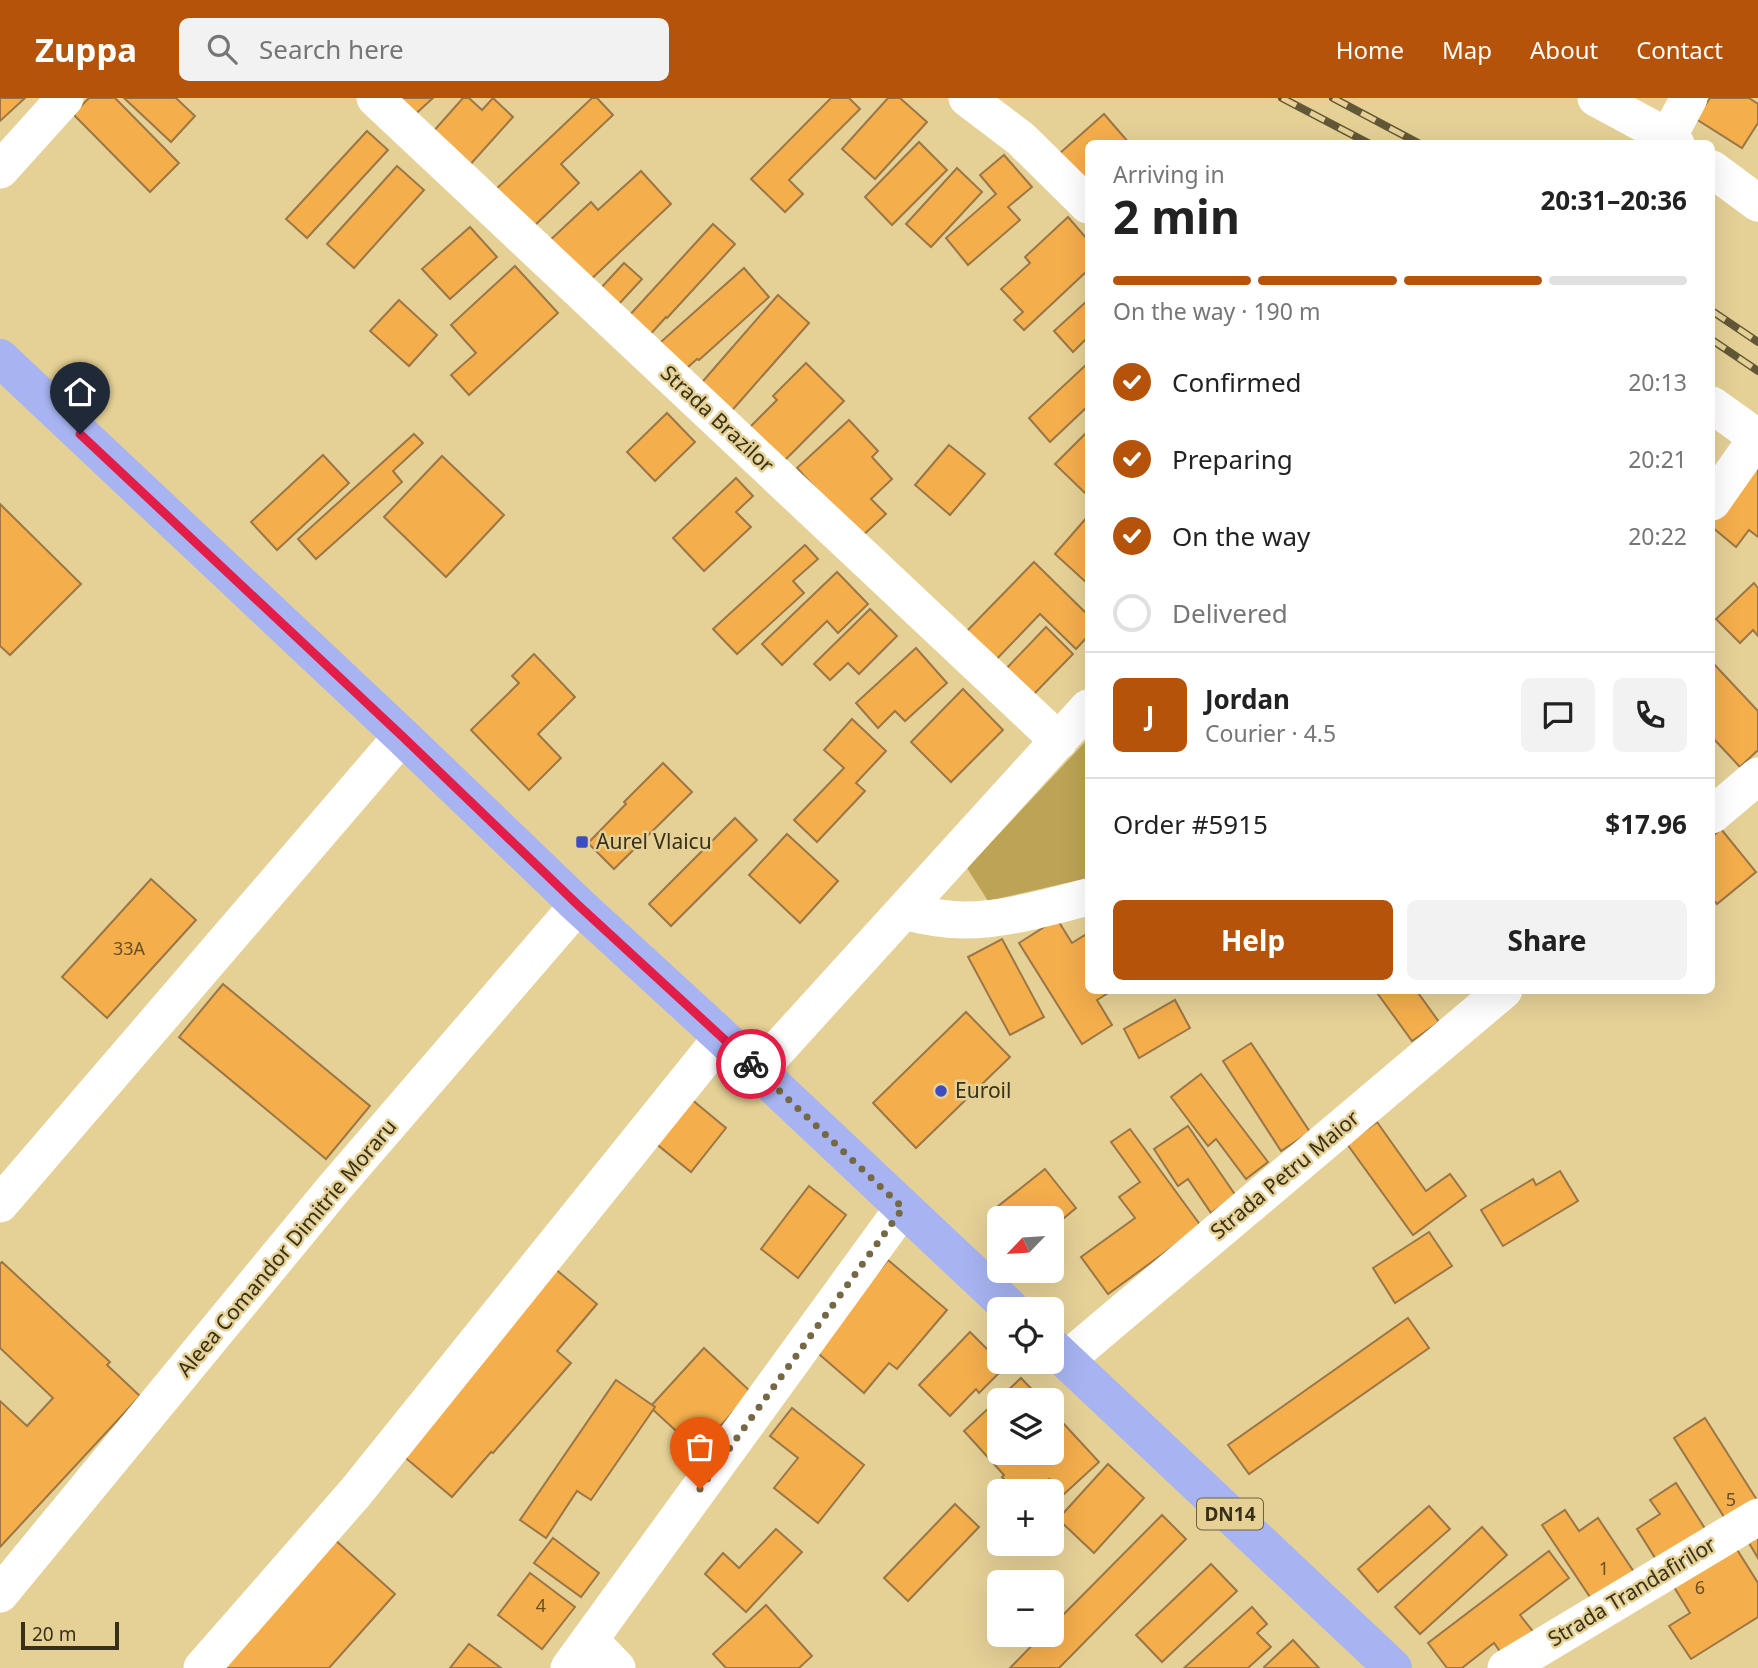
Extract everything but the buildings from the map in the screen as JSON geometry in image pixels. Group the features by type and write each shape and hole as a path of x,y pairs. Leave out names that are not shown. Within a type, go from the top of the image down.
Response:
{"main road":[{"path":"0,359 998,1297"},
{"name":"DN14","path":"1064,1359 1393,1668"}],"street":[{"path":"0,170 65,98"},
{"name":"Strada Brazilor","path":"375,98 1059,741"},
{"path":"967,98 1021,139 1085,202"},
{"path":"1596,98 1672,140 1689,98"},
{"path":"1715,171 1758,203"},
{"path":"1715,407 1758,438 1715,498"},
{"path":"758,1071 1085,711"},
{"path":"0,1205 402,736"},
{"path":"1715,812 1758,776"},
{"path":"904,911 925,917 963,920 1010,915 1085,898"},
{"name":"Aleea Comandor Dimitrie Moraru","path":"0,1594 335,1186 578,905"},
{"name":"Strada Petru Maior","path":"1064,1350 1499,994"},
{"path":"202,1668 355,1493 722,1037"},
{"path":"617,1668 580,1654 903,1208"},
{"name":"Strada Trandafirilor","path":"1506,1668 1758,1517"}],"shaded area":[{"path":"1085,742 1085,879 988,901 967,868"}],"railway":[{"path":"1282,98 1362,140"},
{"path":"1333,98 1412,140"},
{"path":"1715,313 1758,342"},
{"path":"1715,342 1758,371"}],"way so far":[{"path":"700,1489 903,1208 751,1064"}],"place":[{"name":"Aurel Vlaicu","path":"582,842"},
{"name":"Euroil","path":"941,1091"}],"route":[{"path":"80,434 578,905 751,1064"}]}
